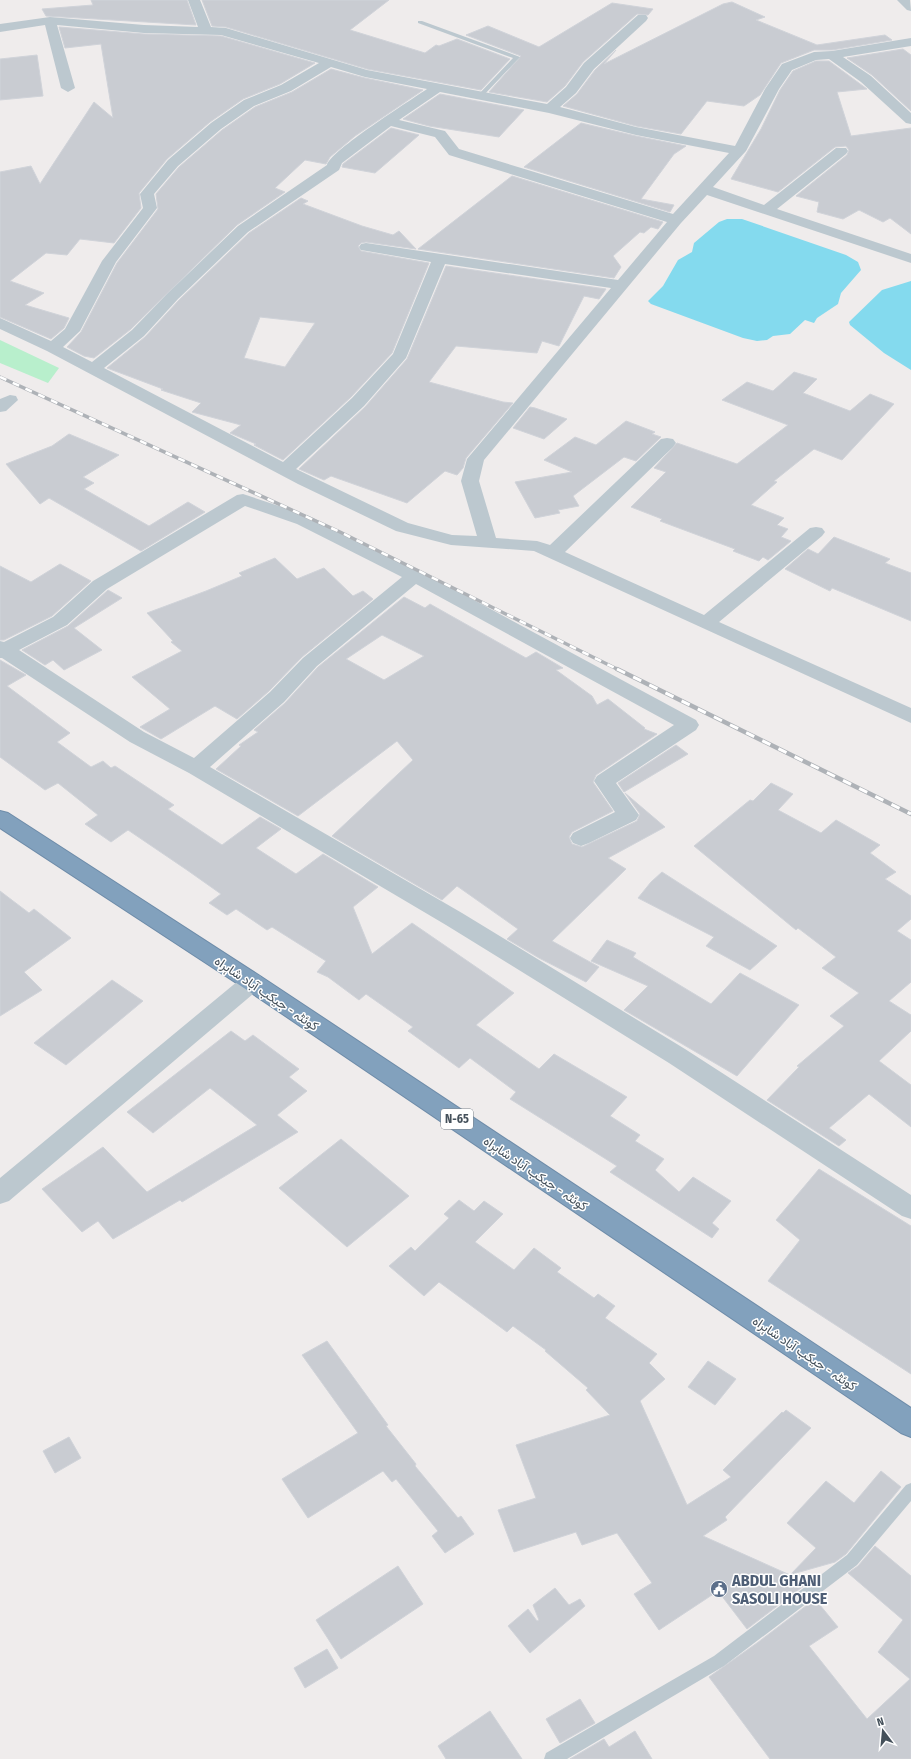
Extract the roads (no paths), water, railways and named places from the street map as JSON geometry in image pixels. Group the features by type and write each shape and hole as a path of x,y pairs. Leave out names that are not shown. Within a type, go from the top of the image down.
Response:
{"highway":[{"name":"کوئٹہ - جیکب آباد شاہراہ","path":"0,818 252,982 911,1424"}],"street":[{"path":"194,0 193,1 206,30"},
{"path":"903,0 911,7"},
{"path":"550,109 570,90 589,66 642,18"},
{"path":"50,21 68,88"},
{"path":"0,28 50,21 144,29 222,30 365,73 550,109 636,131 739,151"},
{"path":"488,542 470,481 476,459 676,220 739,151 772,89 787,67 814,56 832,55 911,42"},
{"path":"832,55 866,79 911,120"},
{"path":"53,348 72,331 109,261 150,208 147,194 173,163 216,126 249,103 286,88 330,62"},
{"path":"93,369 138,333 173,296 243,229 334,167 335,162 358,143 438,87"},
{"path":"390,122 440,134 454,152 676,220"},
{"path":"768,209 841,151"},
{"path":"704,189 768,209 911,259"},
{"path":"366,247 439,260 509,268 621,285"},
{"path":"285,469 358,402 400,355 439,260"},
{"path":"0,323 53,348 304,480 402,527 451,540 537,546 911,716"},
{"path":"553,553 667,443"},
{"path":"1,650 60,621 100,585 243,499 303,520 414,576 689,725 604,781 628,815 581,838"},
{"path":"706,623 816,532"},
{"path":"196,768 277,697 310,662 414,576"},
{"path":"1,650 137,738 196,768 454,919 671,1052 810,1144 911,1208"},
{"path":"0,1193 252,982"}],"lane":[{"path":"420,22 517,57 481,95"},
{"path":"552,1759 719,1661 852,1560 911,1490"}],"water":[{"path":"727,219 742,219 846,255 858,262 861,270 841,293 838,304 817,318 814,323 805,320 790,334 773,336 767,340 757,341 743,338 651,304 648,301 663,286 678,260 692,252 694,243 719,222"},
{"path":"911,281 911,370 884,353 850,325 849,322 882,290"}],"railway":[{"path":"0,377 340,532 619,670"},
{"path":"617,669 911,814"}],"place":[{"name":"ABDUL GHANI SASOLI HOUSE","path":"719,1589"}]}
